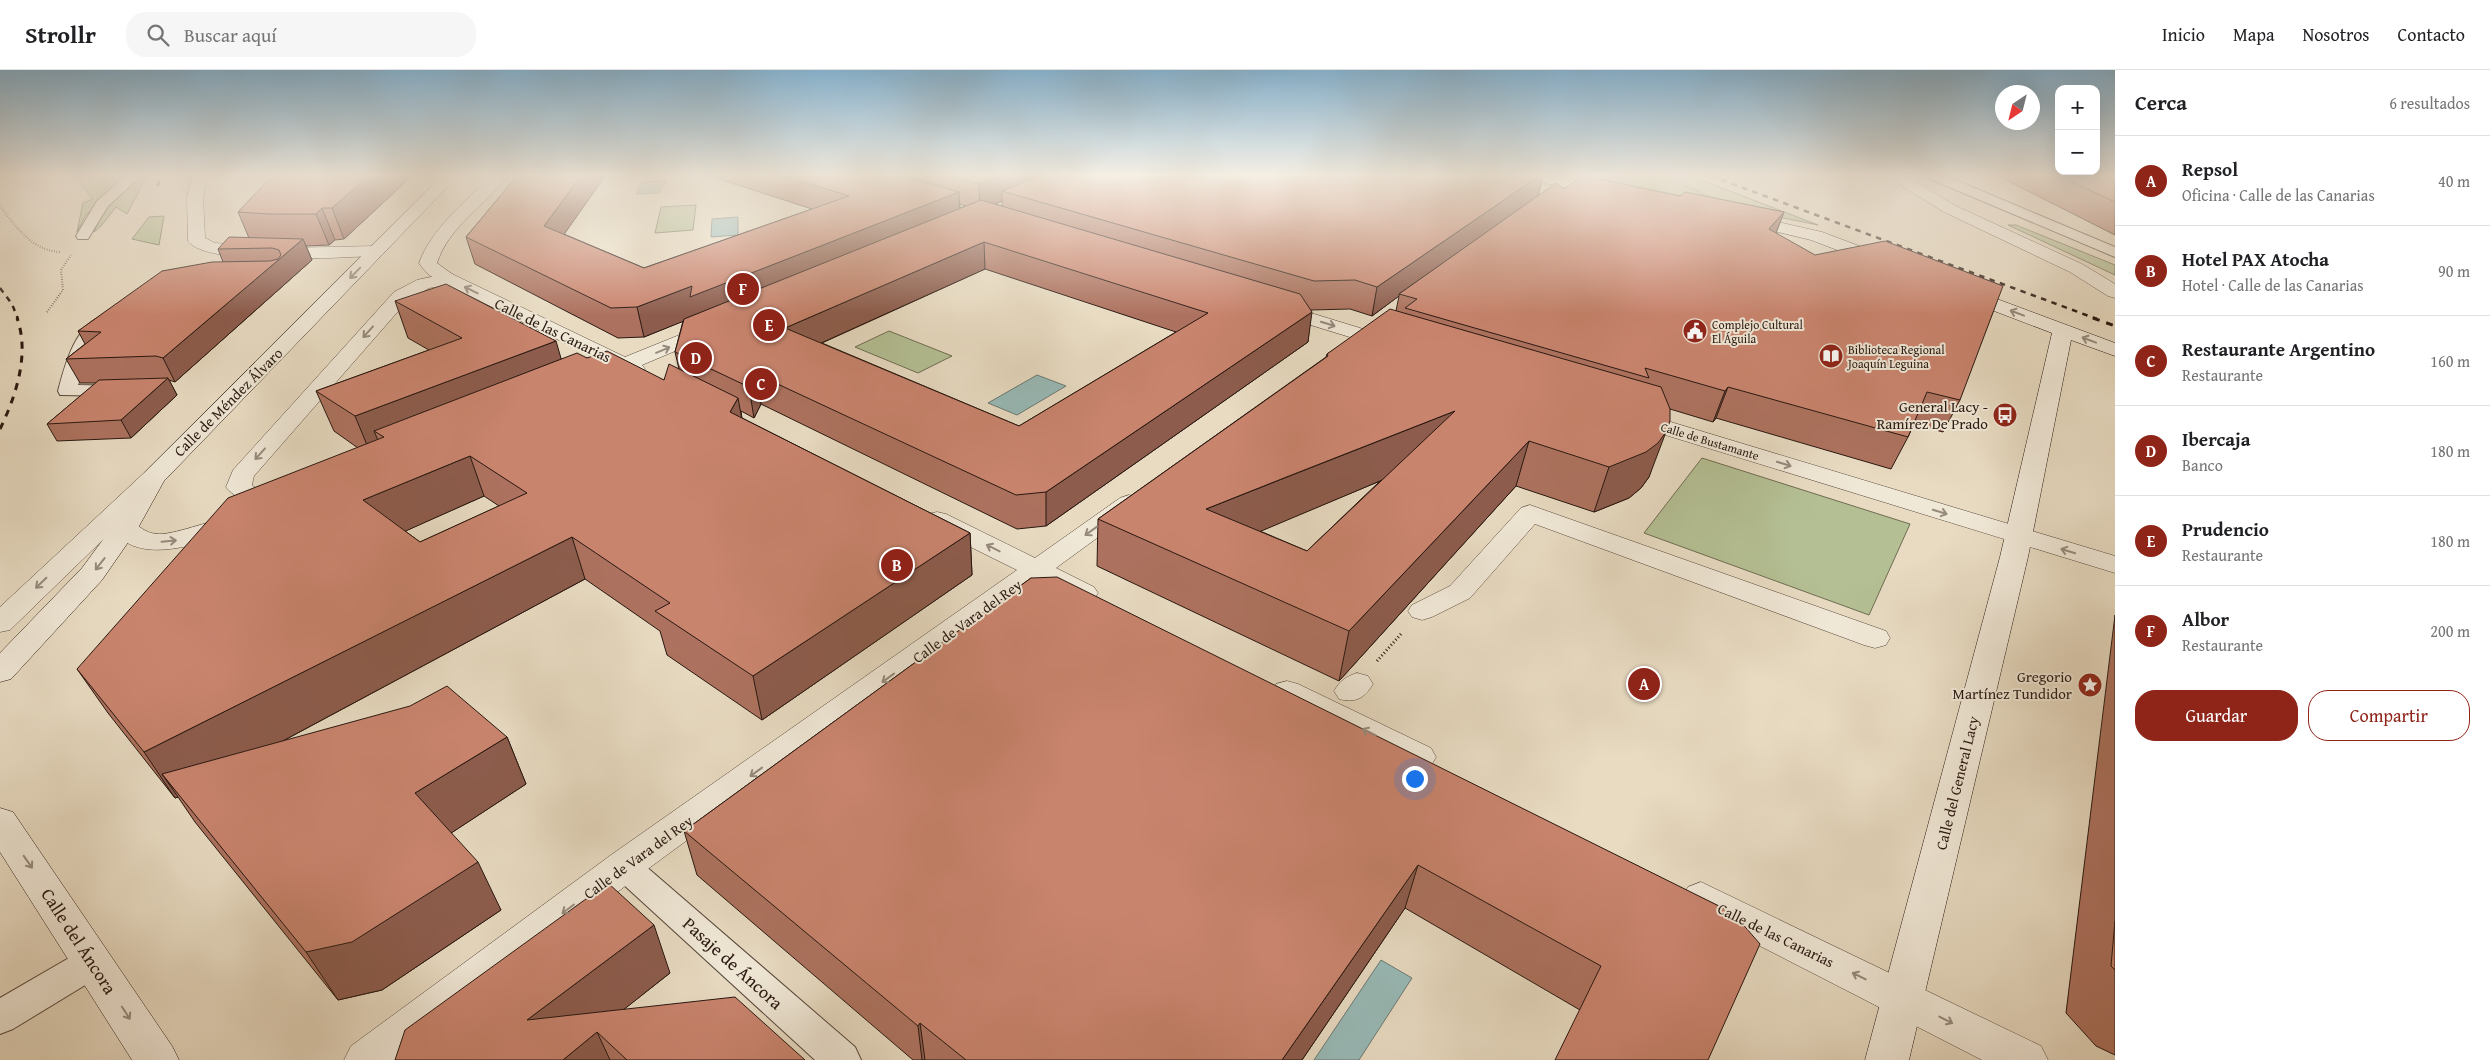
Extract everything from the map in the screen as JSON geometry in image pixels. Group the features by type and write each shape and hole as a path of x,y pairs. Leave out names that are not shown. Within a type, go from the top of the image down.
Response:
{"street":[{"path":"196,222 197,241 210,248 254,258 376,251"},
{"name":"Calle de Méndez Álvaro","path":"0,623 153,478 404,222"},
{"path":"450,279 434,271 428,263 429,256 457,222"},
{"path":"1753,222 1816,236 1898,267"},
{"path":"1978,222 2076,268 2115,292"},
{"path":"125,528 128,534 136,539 147,541 188,538 225,527 291,499 245,492 239,487 242,475 401,296 424,284 450,279"},
{"name":"Calle de las Canarias","path":"450,279 658,381"},
{"path":"1944,285 2115,350"},
{"path":"1256,302 1408,349"},
{"path":"1335,353 1386,316"},
{"path":"594,378 726,323"},
{"name":"Calle del General Lacy","path":"1887,1060 2018,536 2063,330"},
{"name":"Calle de Bustamante","path":"1608,410 2115,565"},
{"path":"0,672 92,574 125,528 153,478"},
{"name":"Calle de Vara del Rey","path":"366,1060 624,866 1150,488"},
{"path":"914,508 1110,606"},
{"path":"1422,611 1460,592 1530,513 1874,638"},
{"path":"1261,679 1446,771"},
{"name":"Calle del Áncora","path":"0,822 156,1060"},
{"name":"Calle de las Canarias","path":"1675,885 2026,1060"}],"lane":[{"path":"80,241 91,222"},
{"path":"2044,222 2115,252"},
{"path":"117,312 95,327 79,350 67,391 129,390"},
{"name":"Pasaje de Áncora","path":"624,866 842,1060"},
{"path":"0,1017 93,962"}],"path":[{"path":"13,222 20,231 49,252 60,252 80,241"},
{"path":"47,312 63,290 61,270 80,241"},
{"path":"1354,688 1422,611"}],"green space":[{"path":"104,222 94,232 98,223"},
{"path":"145,222 163,222 159,245 132,239"},
{"path":"657,222 694,222 693,230 655,233"},
{"path":"2008,225 2016,225 2115,265 2115,275"},
{"path":"889,331 952,356 918,373 855,347"},
{"path":"1702,458 1910,524 1869,615 1644,533"}],"water":[{"path":"712,222 738,222 738,235 711,237"},
{"path":"1037,375 1066,386 1017,415 988,403"},
{"path":"1381,960 1412,978 1359,1060 1314,1060"}],"building":[{"path":"478,222 547,222 544,226 644,268 774,222 882,222 690,297 692,286 637,307 611,308 466,237"},
{"path":"926,222 1056,222 1300,294 1312,312 1046,492 1016,495 756,374 749,387 675,352 684,319","holes":["984,242 1208,313 1019,426 785,328"]},
{"path":"1110,222 1472,222 1377,287 1355,280 1314,281"},
{"path":"1501,222 1775,222 1769,229 1815,255 1885,241 2003,286 1960,400 1927,392 1908,437 1728,387 1725,391 1645,368 1649,378 1405,308 1417,299 1399,294"},
{"path":"229,237 303,239 163,358 156,356 66,359 101,332 78,331 162,271 212,262 270,261 278,259 281,255 279,250 272,248 218,249"},
{"path":"446,284 556,341 355,416 316,391 462,338 395,301"},
{"path":"1390,309 1661,387 1670,409 1670,421 1666,432 1658,443 1646,452 1609,467 1529,441 1349,631 1098,519 1328,356 1327,354","holes":["1455,411 1307,551 1206,509"]},
{"path":"607,351 664,380 669,364 738,398 730,412 970,533 753,676 655,611 670,603 572,537 144,752 77,669 228,498 384,437 374,431 577,353 587,358","holes":["470,456 527,493 420,542 363,500"]},
{"path":"168,378 121,420 47,424 99,380"},
{"path":"1057,577 1733,913 1760,944 1708,1060 1555,1060 1601,966 1418,865 1282,1060 966,1060 920,1023 918,1026 684,831 1031,578"},
{"path":"447,686 507,737 415,793 478,862 352,942 306,952 162,774 410,706"},
{"path":"608,883 654,925 527,1020 735,997 805,1060 627,1060 597,1032 563,1060 395,1060 405,1030"},
{"path":"2115,921 2115,970 2111,966"}],"railway":[{"path":"1836,222 2097,319"},
{"path":"0,288 12,304 18,319"},
{"path":"0,429 16,389 22,360 21,332 17,318"},
{"path":"2093,318 2115,326"}],"place":[{"name":"Albor","path":"743,289"},
{"name":"Prudencio","path":"769,325"},
{"name":"Complejo Cultural El Águila","path":"1695,331"},
{"name":"Biblioteca Regional Joaquín Leguina","path":"1831,356"},
{"name":"Ibercaja","path":"696,358"},
{"name":"Restaurante Argentino","path":"761,384"},
{"name":"General Lacy - Ramírez De Prado","path":"2005,415"},
{"name":"Hotel PAX Atocha","path":"897,565"},
{"name":"Repsol","path":"1644,684"},
{"name":"Gregorio Martínez Tundidor","path":"2090,685"}]}
